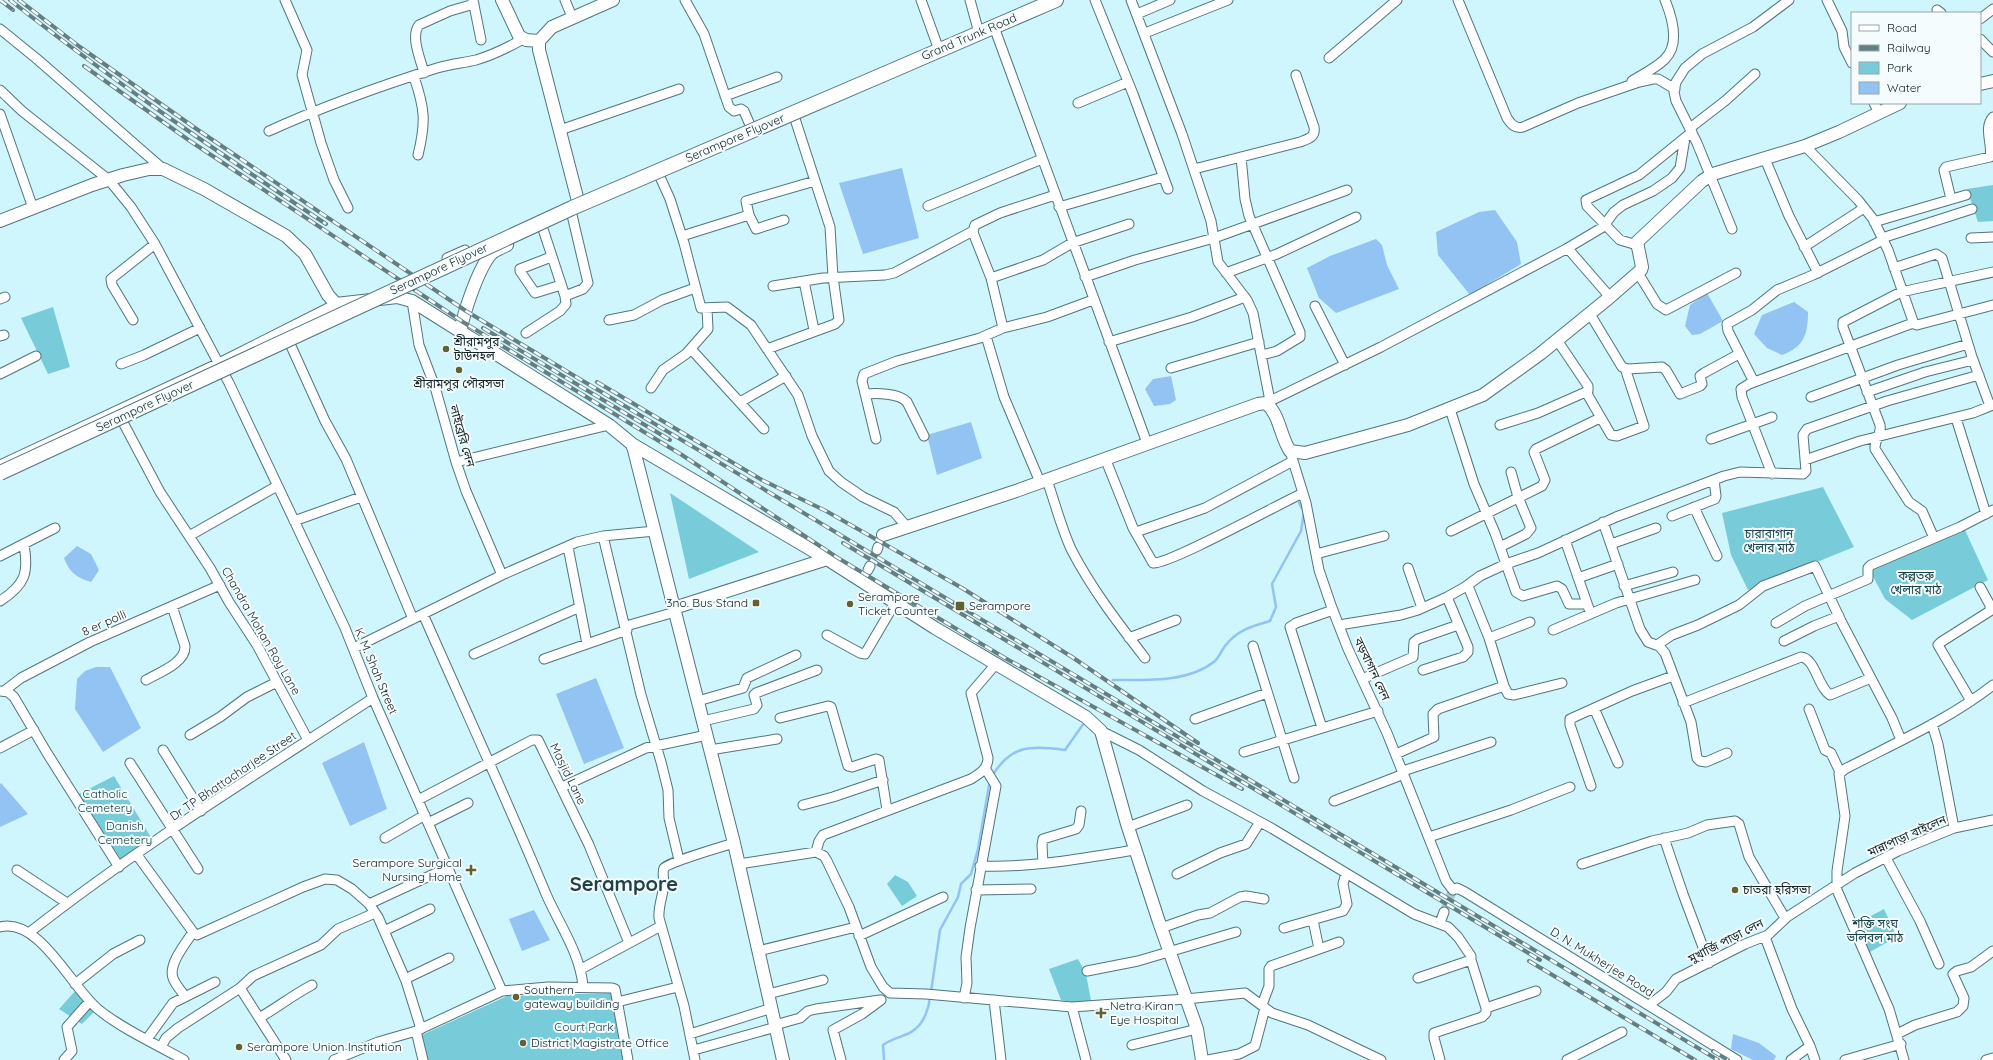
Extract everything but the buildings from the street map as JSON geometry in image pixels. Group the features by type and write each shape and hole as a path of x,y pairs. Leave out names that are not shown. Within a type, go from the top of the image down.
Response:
{"main road":[{"name":"Grand Trunk Road","path":"882,75 1056,0"},
{"name":"Serampore Flyover","path":"0,472 566,211 882,75"}],"street":[{"path":"285,0 307,52 302,72 311,111 334,180 348,208"},
{"path":"502,0 518,33 523,39"},
{"path":"565,0 572,17"},
{"path":"578,201 539,50 539,41 548,29 613,0"},
{"path":"684,0 704,34 729,107 734,111 741,109 750,125"},
{"path":"921,0 939,50"},
{"path":"970,0 979,33"},
{"path":"1095,0 1128,82 1168,189"},
{"path":"1131,0 1145,33 1194,169 1211,221 1217,259 1244,297 1253,313 1262,355 1268,402 1274,412 1292,456"},
{"path":"1137,14 1170,0"},
{"path":"1145,33 1228,0"},
{"path":"1329,58 1397,0"},
{"path":"1458,0 1507,118 1511,125 1516,128 1523,127 1578,103 1624,86 1653,79 1663,81 1675,89"},
{"path":"1624,86 1659,64 1670,53 1672,47 1673,22 1665,0"},
{"path":"1732,229 1710,175 1689,133 1676,101 1676,82 1685,68 1702,54 1753,27 1789,0"},
{"path":"1827,0 1842,31 1844,47 1851,61"},
{"path":"424,74 416,40 416,33 419,25 474,2 481,40"},
{"path":"1981,18 1993,9"},
{"path":"994,27 1146,442"},
{"path":"0,29 107,119 163,169 204,189 286,236 305,254 328,294 336,304"},
{"path":"269,131 311,111 373,89 488,56 523,39 539,41"},
{"path":"1981,40 1993,52"},
{"path":"447,258 750,125 884,69 895,69"},
{"path":"1637,245 1620,240 1587,206 1586,200 1638,175 1689,133 1755,74"},
{"path":"460,332 473,289 491,254 572,215 869,88 882,75"},
{"path":"1194,169 1300,142 1308,139 1314,134 1314,127 1296,75"},
{"path":"414,77 422,99 424,114 418,155"},
{"path":"725,96 777,77"},
{"path":"1981,84 1993,81"},
{"path":"1078,103 1128,82"},
{"path":"560,130 679,89"},
{"name":"K. M. Shah Street","path":"0,90 22,111 109,180 129,204 155,244 218,363 354,648 373,698 426,819 449,867 469,918 502,991"},
{"path":"1136,532 1205,508 1292,456 1313,452 1408,425 1450,409 1491,390 1590,314 1638,273 1642,267 1637,242 1710,175 1805,146 1839,132 1876,108 1895,104"},
{"path":"0,114 33,208"},
{"path":"1951,199 1944,170 1946,167 1990,157 1992,151 1989,126 1993,117"},
{"path":"768,348 814,330 835,324 839,320 833,277 830,227 795,119"},
{"path":"883,536 1044,481 1146,442 1258,404 1268,402 1345,365 1566,249 1606,224 1618,209 1653,191 1672,178 1680,168 1689,133"},
{"path":"1805,146 1864,208 1874,222 1883,239 1913,323"},
{"path":"1241,157 1246,207 1301,335 1296,340 1277,351 1262,355"},
{"path":"928,206 1042,159"},
{"path":"1765,159 1789,216 1818,273"},
{"path":"0,221 109,180 149,169 163,169"},
{"path":"660,177 670,199 682,236 700,307 703,309 721,307 731,309 751,325 768,348 798,395 812,436 829,471 841,482 863,497 894,512 907,527"},
{"path":"1059,207 1163,177"},
{"path":"784,220 756,229 749,216 746,202 748,199 815,181"},
{"path":"1085,277 1135,260 1214,238 1347,190"},
{"path":"773,286 833,277 885,275 894,273 972,231 976,224 1010,210 1055,195"},
{"path":"1874,222 1966,195"},
{"path":"1804,247 1864,208"},
{"path":"1754,382 1728,331 1727,324 1752,310 1777,290 1818,273 1883,239 1972,209"},
{"path":"566,296 583,289 588,283 572,215"},
{"path":"682,236 749,216"},
{"path":"1226,273 1268,257 1356,217"},
{"path":"991,278 1043,260 1072,242 1129,224"},
{"path":"526,333 564,308 566,304 566,296 551,257 543,229"},
{"path":"972,231 991,278 1003,328"},
{"path":"1971,238 1993,237"},
{"path":"132,320 112,285 111,278 155,244"},
{"path":"1566,249 1570,251 1610,297"},
{"path":"1805,460 1878,436 1956,418 1992,405 1973,360 1943,261 1936,254 1894,268"},
{"path":"551,257 524,266 520,269 520,271 535,293 561,285"},
{"path":"1934,538 1922,511 1909,502 1877,452 1875,444 1881,429 1843,324 1845,320 1902,292 1993,272"},
{"path":"1638,273 1657,304 1666,310 1736,273"},
{"path":"804,281 814,330"},
{"path":"609,320 634,315 662,300 695,288"},
{"path":"0,465 218,363 336,304 397,297 412,300 460,332 610,425 632,444 827,559 895,603 1086,717 1101,731 1139,750 1203,791 1260,822 1418,916 1440,923 1458,937 1471,956 1486,1008 1486,1013 1482,1017 1434,1033 1440,1060"},
{"path":"1109,342 1192,318 1244,297"},
{"name":"লাইব্রেরি লেন","path":"412,300 418,341 435,387 456,462 466,491 502,575"},
{"path":"876,439 862,377 868,371 897,361 986,336 1003,328 1047,318 1093,300"},
{"path":"1772,474 1740,391 1754,382 1913,323 1917,325 1993,305"},
{"path":"1315,306 1345,365"},
{"path":"651,388 663,370 691,349 709,327 707,309"},
{"path":"1590,314 1619,364 1625,368 1662,366 1666,370 1678,392 1682,394 1702,384 1701,374 1739,354"},
{"path":"121,364 158,349 200,328"},
{"path":"284,330 325,421 346,459 413,619"},
{"path":"986,336 1004,397 1044,481 1071,547 1095,589 1145,658"},
{"path":"1500,424 1538,413 1586,392 1588,386 1557,340"},
{"path":"1171,368 1259,342"},
{"path":"1811,397 1862,377 1968,344"},
{"path":"691,349 764,429"},
{"path":"0,374 36,356"},
{"path":"1867,392 1925,372 1973,360"},
{"path":"1586,392 1608,433 1613,436 1644,426 1625,368"},
{"path":"1339,625 1401,615 1422,608 1468,586 1480,576 1506,564 1538,553 1604,522 1714,480 1740,472 1803,474 1806,471 1803,435 1806,430 1873,407 1979,375"},
{"path":"740,402 786,376"},
{"path":"865,394 881,394 903,397 924,436"},
{"path":"1450,409 1474,484 1500,547 1516,592 1520,596 1557,586 1562,589 1569,604 1587,604"},
{"name":"Chandra Mohan Roy Lane","path":"117,411 160,492 257,645 308,740"},
{"path":"1711,439 1772,417"},
{"path":"1451,531 1486,512 1542,486 1545,482 1534,452 1536,449 1600,418"},
{"path":"1776,623 1796,610 1868,579 1868,568 1871,565 1989,512 1956,418"},
{"path":"456,462 610,425"},
{"path":"632,444 734,843 784,1060"},
{"name":"বড়বাগান লেন","path":"1292,456 1303,493 1316,554 1333,610 1404,772 1446,881 1453,891"},
{"path":"1105,458 1136,532 1150,561 1156,563 1198,545 1303,493"},
{"path":"1500,547 1530,530 1530,526 1518,498 1511,472"},
{"path":"1672,516 1716,497 1714,480"},
{"path":"189,536 277,486"},
{"path":"294,521 361,497"},
{"path":"1694,507 1717,556"},
{"path":"1604,522 1628,599 1646,639 1648,642 1657,645 1665,653 1683,703 1692,722 1698,760 1706,762 1727,753"},
{"path":"0,556 55,528"},
{"path":"1611,544 1656,528"},
{"path":"354,648 502,575 568,546 603,536 655,531"},
{"path":"603,536 627,628 642,695 668,790 669,818 679,860"},
{"path":"1316,554 1384,536"},
{"path":"1565,540 1591,614"},
{"path":"0,601 15,590 24,576 27,566 24,545"},
{"path":"568,546 587,644"},
{"path":"544,659 675,610 827,559"},
{"path":"1578,578 1618,564"},
{"path":"1657,645 1672,635 1698,625 1739,605 1763,586 1814,565 1817,567 1838,616 1892,718 1901,740"},
{"path":"1408,568 1422,608"},
{"path":"1624,586 1673,572"},
{"path":"1553,630 1628,599 1695,580"},
{"name":"8 er polli","path":"2,691 21,678 90,642 220,585"},
{"path":"1468,586 1489,638 1504,686 1508,694 1514,695 1562,684"},
{"path":"1971,701 1938,645 1940,642 1990,611 1990,605 1980,587"},
{"path":"1423,670 1466,655 1468,647 1447,597"},
{"path":"827,635 860,653 865,654 895,603"},
{"path":"146,680 179,660 185,652 186,646 172,606"},
{"path":"474,654 580,607"},
{"path":"1322,728 1290,627 1296,623 1333,610"},
{"path":"423,614 581,969 583,986"},
{"path":"1784,641 1838,616"},
{"path":"1130,638 1176,620"},
{"path":"1489,638 1530,622"},
{"path":"1362,678 1412,657 1414,642 1418,639 1458,625"},
{"path":"1253,646 1266,693 1294,778"},
{"path":"698,701 743,688 747,678 796,655"},
{"path":"1683,703 1801,657 1808,660 1825,690 1830,695 1871,678"},
{"path":"816,852 819,841 824,835 982,772 988,758 971,693 996,664"},
{"path":"703,721 754,709 757,705 754,695 756,693 817,670"},
{"path":"1591,786 1569,722 1572,717 1632,691 1673,676"},
{"path":"190,735 220,717 247,697 277,682"},
{"path":"1840,772 1932,724 1971,701 1993,684"},
{"path":"1396,754 1434,737 1433,714 1438,708 1504,686"},
{"path":"2,691 14,697 119,867"},
{"path":"1195,719 1266,693"},
{"name":"Dr TP Bhattacharjee Street","path":"30,932 119,867 201,811 373,698"},
{"path":"780,718 828,706 831,707 848,766 878,759 883,780 887,810"},
{"path":"1594,708 1618,763"},
{"path":"1809,709 1825,750 1831,753 1840,772 1839,782 1845,816 1836,885 1842,903 1889,1009 1901,1044 1904,1060"},
{"path":"1244,752 1378,711"},
{"path":"1932,724 1938,744 1954,828"},
{"path":"0,748 34,730"},
{"path":"1101,731 1135,850 1197,1030 1202,1060"},
{"path":"562,787 637,752 707,735"},
{"name":"Masjid Lane","path":"418,800 536,739 562,787 589,845 629,942"},
{"path":"710,750 777,739"},
{"path":"1334,801 1404,772 1491,742"},
{"path":"163,750 201,811"},
{"path":"130,763 172,831 198,869"},
{"path":"964,998 967,983 966,958 970,928 980,866 996,786 985,768"},
{"path":"803,804 833,797 883,780"},
{"path":"1429,837 1511,810 1570,787"},
{"path":"385,838 468,802"},
{"path":"1128,827 1186,805"},
{"path":"1043,863 1043,839 1076,829 1079,825 1080,811"},
{"name":"মান্নাপাড়া বাইলেন","path":"1836,885 1886,858 1954,828 1993,820"},
{"path":"1177,874 1220,853 1246,844 1260,822"},
{"path":"1582,864 1664,838 1688,833 1714,823 1738,822 1749,857 1785,918"},
{"path":"1664,838 1709,963"},
{"path":"695,1060 690,1034 661,926 659,912 663,892 663,870 665,866 679,860 734,843"},
{"path":"980,866 1002,867 1043,863 1135,850"},
{"path":"739,864 816,852 824,856 849,908 872,970 883,987 890,993"},
{"path":"137,855 193,932 197,934 203,934 303,887 325,879 337,880 346,885 369,904 384,931 405,979 419,1030 423,1060"},
{"path":"1886,858 1920,921 1939,964"},
{"path":"369,904 449,867"},
{"path":"17,870 67,904"},
{"path":"1284,928 1340,912 1345,909 1347,904 1343,884 1346,873"},
{"name":"মুখার্জি পাড়া লেন","path":"1649,1005 1666,992 1676,979 1750,941 1765,937 1785,918 1836,885"},
{"name":"D. N. Mukherjee Road","path":"1453,891 1457,888 1465,892 1737,1060"},
{"path":"976,890 1031,889"},
{"path":"1161,928 1198,915 1210,913 1240,897 1246,896 1264,899"},
{"path":"859,936 943,897"},
{"path":"384,931 430,909"},
{"path":"1440,923 1444,912"},
{"path":"161,1047 166,1038 178,1028 240,988 253,976 321,944 338,929 375,913"},
{"path":"1313,920 1319,949"},
{"path":"581,969 661,926"},
{"path":"0,927 19,927 30,932 90,1002 109,1018 184,1060"},
{"path":"758,951 856,927"},
{"path":"185,996 174,980 172,970 181,948 193,932"},
{"path":"1087,971 1138,961 1236,932"},
{"path":"1765,937 1792,1009 1815,1060"},
{"path":"75,984 106,959 140,940"},
{"path":"1208,1060 1239,1054 1255,1046 1269,986 1270,967 1339,942"},
{"path":"1897,1034 1915,1025 1957,1012 1963,1006 1964,998 1953,974 1957,971 1971,967 1993,951"},
{"path":"405,979 450,958"},
{"path":"1418,978 1471,960"},
{"path":"768,994 823,980"},
{"path":"147,1039 170,1007 185,996 215,982"},
{"path":"259,1018 282,1005 287,998 312,985"},
{"path":"334,1060 370,1044 419,1030 502,991 548,986 614,988 628,1060"},
{"path":"617,1002 678,987"},
{"path":"240,988 286,1060"},
{"path":"1486,1008 1536,991"},
{"path":"841,1060 833,1030 862,1014 890,993 930,994 1072,1007 1186,999 1245,993 1272,1013 1308,1025 1381,1060"},
{"path":"694,1050 800,1018 808,1011 880,1000"},
{"path":"994,1000 1001,1060"},
{"path":"64,1060 72,1051 66,1027 90,1002"},
{"path":"1072,1007 1086,1060"},
{"path":"690,1034 772,1008"},
{"path":"1132,1045 1197,1030"},
{"path":"1567,1060 1622,1032"},
{"path":"1845,1060 1901,1044"},
{"path":"1791,1060 1810,1046"},
{"path":"1986,1060 1993,1058"}],"green space":[{"path":"1993,185 1993,221 1978,222 1967,189"},
{"path":"53,307 70,367 48,374 21,318"},
{"name":"চারাবাগান খেলার মাঠ","path":"1823,487 1854,547 1748,590 1731,555 1722,513"},
{"path":"670,493 759,552 689,579"},
{"name":"কল্পতরু খেলার মাঠ","path":"1965,530 1988,580 1912,620 1885,599 1869,569"},
{"path":"114,776 152,839 122,861 77,795"},
{"path":"895,875 908,882 917,896 902,906 887,884"},
{"name":"শক্তি সংঘ ভলিবল মাঠ","path":"1884,909 1897,937 1868,953 1852,926"},
{"path":"1078,959 1086,974 1092,1006 1061,1000 1049,969"},
{"path":"77,989 95,1011 82,1024 59,1009"},
{"name":"Court Park","path":"612,993 624,1060 428,1060 422,1035 507,996"}],"water":[{"path":"902,168 919,238 863,254 839,183"},
{"path":"1495,210 1517,242 1521,264 1470,295 1438,255 1436,232 1479,212"},
{"path":"1376,239 1382,245 1387,265 1399,289 1336,313 1319,298 1307,268 1330,256"},
{"path":"1707,293 1723,321 1700,334 1692,335 1685,326 1690,305"},
{"path":"1794,302 1808,312 1806,333 1800,344 1782,355 1767,348 1754,334 1762,315"},
{"path":"1171,376 1176,400 1170,404 1154,406 1145,389 1153,379"},
{"path":"971,422 982,458 937,475 927,435"},
{"path":"77,546 91,554 99,570 91,582 74,574 64,558"},
{"path":"96,667 110,667 141,728 103,752 75,709 77,679 85,671"},
{"path":"596,678 624,748 584,764 556,694"},
{"path":"364,742 387,809 350,826 322,763"},
{"path":"1,783 28,814 0,827 0,784"},
{"path":"534,910 550,940 522,951 509,919"},
{"path":"1733,1034 1759,1043 1776,1056 1774,1060 1753,1060 1731,1049"}],"waterway":[{"path":"1113,680 1166,679 1192,673 1215,661 1225,646 1240,632 1270,621 1276,607 1272,584 1301,531 1304,512 1299,503"},
{"path":"992,776 999,766 1014,753 1032,748 1053,748 1065,750 1084,723"},
{"path":"931,992 940,930 958,897 961,884 971,874 978,849 990,780"},
{"path":"884,1060 883,1045 908,1034 918,1027 925,1015 930,997"}],"tunnel":[{"path":"870,566 877,550"},
{"path":"1444,912 1452,892"}],"railway":[{"path":"0,0 13,10"},
{"path":"10,0 126,87 205,143 326,224"},
{"path":"19,0 80,47 198,130 466,311 1718,1060"},
{"path":"84,66 190,141 463,322 682,455 838,558 1005,658 1242,789"},
{"path":"483,328 670,440"},
{"path":"597,382 762,480 826,511 962,588 1072,657 1198,743"},
{"path":"843,543 1540,960"},
{"path":"1529,961 1695,1060"},
{"path":"1713,1051 1728,1060"}],"place":[{"name":"শ্রীরামপুর টাউনহল","path":"446,349"},
{"name":"শ্রীরামপুর পৌরসভা","path":"459,370"},
{"name":"3no. Bus Stand","path":"756,603"},
{"name":"Serampore Ticket Counter","path":"850,604"},
{"name":"Serampore","path":"960,606"},
{"name":"Serampore Surgical Nursing Home","path":"471,870"},
{"name":"চাতরা হরিসভা","path":"1735,890"},
{"name":"Southern gateway building","path":"516,997"},
{"name":"Netra Kiran Eye Hospital","path":"1101,1013"},
{"name":"District Magistrate Office","path":"523,1043"},
{"name":"Serampore Union Institution","path":"239,1047"}],"district":[{"name":"Serampore","path":"624,884"}],"park label":[{"name":"Catholic Cemetery","path":"105,801"},
{"name":"Danish Cemetery","path":"125,833"}]}
